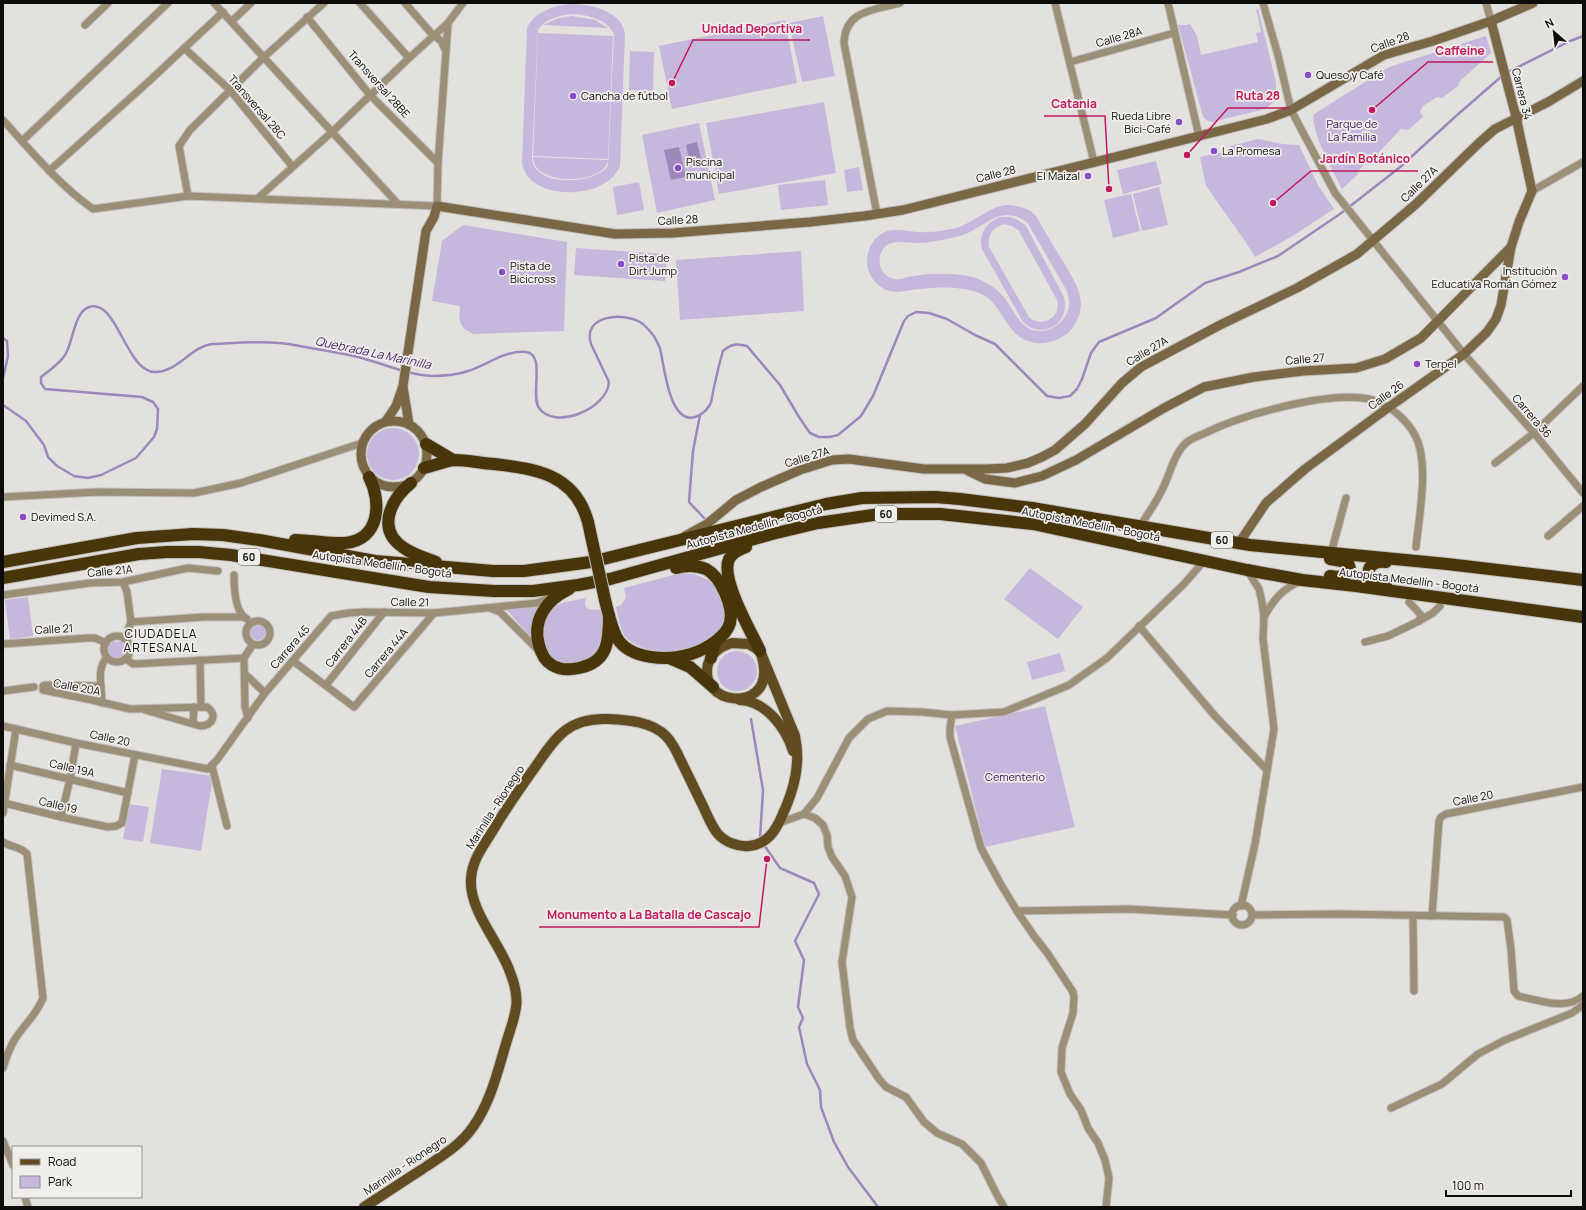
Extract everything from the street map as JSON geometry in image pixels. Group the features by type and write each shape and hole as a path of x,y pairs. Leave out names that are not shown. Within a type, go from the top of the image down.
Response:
{"highway":[{"path":"426,444 453,460"},
{"path":"424,468 453,460 524,467 543,472 561,481 573,492 581,504 588,522 609,616 618,639 625,648 634,653 672,659 690,667 713,687"},
{"path":"260,540 298,540 345,543 360,539 371,528 376,514 377,496 375,488 369,477"},
{"path":"411,483 399,494 389,512 389,522 392,534 399,544 410,552 450,568"},
{"name":"Autopista Medellín - Bogotá","path":"3,562 106,543 163,535 223,535 260,540 375,561 493,572 524,571 591,562 786,512 826,504 862,498 935,497 1032,508 1245,544 1447,564 1583,580"},
{"name":"Autopista Medellín - Bogotá","path":"3,578 139,554 199,552 231,555 429,586 494,591 533,591 578,585 643,571 772,534 818,523 851,517 908,513 940,514 1033,524 1204,561 1302,580 1583,616"},
{"path":"760,651 732,591 727,571 729,559 734,552 765,540 772,534"},
{"path":"1243,569 1250,568 1340,578 1347,576 1350,572 1350,566 1342,561 1261,552 1245,544"},
{"path":"1447,564 1428,566 1381,561 1372,565 1368,572 1370,577 1376,582 1468,594 1495,605"},
{"path":"643,571 662,571 685,566 697,566 707,570 716,577 729,603 731,617 725,634 713,648 690,654 662,657"},
{"path":"578,585 558,594 547,605 538,619 537,636 542,654 552,665 565,670 577,669 597,660 606,648 608,642 609,616"}],"main road":[{"name":"Calle 28","path":"437,206 616,234 673,233 810,222 877,214 910,208 1254,123 1291,110 1384,55 1433,41 1491,21 1518,6 1533,3"},
{"name":"Carrera 34","path":"1491,21 1516,117 1532,191"},
{"name":"Calle 27A","path":"673,542 707,524 736,500 781,477 814,464 832,460 849,459 924,469 1008,468 1028,463 1054,450 1085,424 1122,383 1142,367 1220,325 1345,262 1374,240 1416,204 1495,129 1548,102 1583,81"},
{"name":"Calle 27","path":"966,469 986,479 1015,483 1042,476 1076,460 1164,408 1204,387 1254,377 1303,370 1356,368 1385,359 1400,352 1421,338 1438,322 1511,247 1519,222 1532,191"},
{"path":"386,422 396,406 404,382 409,338 426,230 434,217 437,206"},
{"name":"Calle 26","path":"1245,544 1266,503 1306,469 1389,407 1464,354 1487,332 1496,319 1501,305 1511,247"},
{"path":"404,382 409,424"},
{"path":"402,421 409,424 416,429 426,444 427,456 424,468 419,477 402,487 393,488 380,485 369,477 364,470 360,452 362,443 368,433 376,426 386,422 402,421"},
{"path":"732,643 741,643 748,644 760,651 795,736 798,750 797,768 793,749 786,735 768,712 758,704 748,700 726,698 713,687 708,673 713,648 732,643"},
{"path":"734,699 744,698 752,694 759,687 763,679 765,669 760,651"},
{"name":"Marinilla - Rionegro","path":"364,1207 458,1144 473,1127 487,1100 501,1066 505,1047 515,1019 518,1003 516,989 510,970 478,910 472,893 470,882 472,868 476,857 506,809 549,747 561,733 582,722 600,719 639,722 657,728 667,736 674,746 707,814 719,835 729,843 744,847 763,842 779,823 792,791 797,768"}],"street":[{"path":"86,25 108,3"},
{"path":"22,141 168,3"},
{"path":"214,3 398,204"},
{"path":"232,21 251,3"},
{"path":"188,196 179,146 190,130 264,57 324,3"},
{"path":"360,3 409,58"},
{"path":"405,3 445,46 447,54"},
{"path":"258,198 292,166 332,132 448,23 463,3"},
{"path":"877,214 844,43 844,33 846,26 855,17 870,7 900,3"},
{"path":"1055,3 1094,162"},
{"path":"1168,3 1199,136"},
{"name":"Carrera 36","path":"1263,3 1278,55 1291,110 1335,193 1464,354 1534,433 1583,493"},
{"name":"Carrera 34","path":"1486,3 1491,21"},
{"path":"49,171 223,12"},
{"name":"Transversal 28BE","path":"307,17 370,95 438,162"},
{"path":"3,120 49,171 83,202 93,209 188,196 437,206 438,162 447,54 448,23"},
{"name":"Calle 28A","path":"1070,62 1174,33"},
{"name":"Transversal 28C","path":"184,48 230,90 292,166"},
{"path":"1532,191 1583,162"},
{"path":"1495,463 1534,433 1583,386"},
{"path":"1140,526 1163,489 1179,452 1187,442 1211,430 1243,418 1288,406 1328,399 1356,397 1374,400 1389,407 1399,415 1413,432 1418,442 1423,458 1416,547"},
{"path":"3,497 98,492 194,493 241,483 362,443"},
{"path":"1332,553 1346,498"},
{"path":"1548,536 1583,506"},
{"path":"779,823 804,814 817,798 849,738 868,719 887,711 952,715 1004,712 1069,684 1107,658 1184,584 1204,561"},
{"name":"Calle 21A","path":"3,595 90,583 123,582 157,576 188,568 218,571"},
{"path":"1241,906 1255,844 1274,729 1263,639 1264,617 1259,589 1243,569"},
{"path":"234,576 234,591 240,610 244,617 252,622"},
{"path":"1264,617 1272,602 1282,592 1288,587 1302,580"},
{"path":"123,582 127,592 131,622 125,638"},
{"name":"Calle 21","path":"331,616 348,613 434,613 537,603 558,594"},
{"path":"1409,602 1421,615 1419,621"},
{"path":"1365,642 1388,636 1433,613 1440,606"},
{"path":"488,607 500,612 542,654"},
{"name":"Carrera 44B","path":"326,685 384,612"},
{"name":"Carrera 44A","path":"326,685 354,707 434,613"},
{"name":"Carrera 45","path":"212,766 265,693 331,616"},
{"path":"131,622 204,617 244,617"},
{"path":"261,620 270,628 271,632 265,643 257,645 250,642 246,635 247,627 252,622 261,620"},
{"path":"1139,626 1215,716 1267,770"},
{"path":"114,636 125,638 130,644 131,650 126,660 119,663 111,661 107,658 104,651 106,643 114,636"},
{"name":"Calle 21","path":"3,644 88,638 95,638 106,643"},
{"path":"248,718 245,707 244,658 253,644"},
{"path":"102,703 101,668 107,658"},
{"path":"126,660 134,664 244,658"},
{"path":"198,706 210,708 212,720 211,724 207,726 197,725 200,660"},
{"path":"293,661 326,685"},
{"path":"245,674 265,693"},
{"name":"Calle 20A","path":"102,686 46,685 43,686 42,690 130,709 145,710 198,706"},
{"path":"3,691 34,687"},
{"name":"Calle 20A","path":"145,710 197,725"},
{"path":"952,715 950,736 981,848 1017,911 1052,959 1073,992 1073,1013 1062,1048 1061,1072 1070,1094 1081,1110 1088,1128 1098,1143 1105,1160 1109,1178 1106,1207"},
{"name":"Calle 20","path":"3,726 76,743 208,769 212,766"},
{"path":"3,813 16,729"},
{"path":"61,817 76,743"},
{"path":"128,792 135,755"},
{"name":"Calle 19A","path":"10,765 128,792"},
{"path":"212,766 227,826"},
{"name":"Calle 20","path":"1432,916 1438,829 1439,821 1442,817 1446,814 1583,787"},
{"name":"Calle 19","path":"4,803 108,827 116,826 122,823 128,792"},
{"path":"804,814 815,818 823,825 832,857 845,876 852,897 842,962 850,1028 853,1040 886,1087 906,1097 924,1122 937,1133 962,1144 981,1163 1004,1207"},
{"path":"3,842 9,846 22,848 27,854 43,998 39,1007 8,1050 3,1068"},
{"path":"1241,906 1250,909 1252,915 1250,922 1244,925 1240,925 1235,922 1233,915 1235,909 1241,906"},
{"path":"1017,911 1128,909 1233,915"},
{"path":"1252,915 1340,914 1504,917 1507,920 1515,993 1518,996 1556,1003 1573,1002 1583,996"},
{"path":"1413,916 1414,991"},
{"path":"1391,1108 1442,1084 1478,1054 1505,1040 1572,1013 1583,1005"},
{"path":"3,1140 12,1162"}],"green space":[{"path":"580,4 605,11 619,20 623,26 625,34 620,166 612,178 600,186 585,191 568,192 552,190 538,185 527,176 522,163 527,28 540,13 559,6","holes":["573,14 602,21 614,34 608,166 602,172 593,176 582,179 559,180 540,173 534,166 532,159 538,30 544,23 553,18"]},
{"path":"1256,9 1258,9 1276,82 1276,99 1265,109 1212,122 1208,121 1203,117 1178,25 1190,24 1197,36 1201,55 1258,42 1256,33 1261,32"},
{"path":"572,16 595,20 608,28 543,25 559,18"},
{"path":"823,16 835,76 802,82 789,23"},
{"name":"Cancha de fútbol","path":"785,20 797,83 672,109 659,46"},
{"name":"Cancha de fútbol","path":"538,33 613,36 608,159 533,156"},
{"name":"Parque de La Familia","path":"1486,36 1491,53 1459,82 1458,86 1442,98 1437,97 1423,106 1420,111 1423,117 1408,130 1401,129 1378,153 1380,157 1371,165 1365,164 1357,172 1358,174 1342,189 1315,130 1313,121 1314,114 1389,67"},
{"path":"630,51 654,52 653,91 629,90"},
{"path":"824,102 836,173 719,194 706,123"},
{"name":"Piscina municipal","path":"699,123 715,200 657,213 642,135"},
{"path":"1258,139 1283,144 1299,145 1318,185 1334,209 1291,237 1255,257 1206,186 1200,157 1229,151 1230,146"},
{"path":"533,157 608,160 604,168 596,174 584,178 570,179 557,178 545,174 536,167"},
{"path":"1156,161 1162,184 1123,194 1117,170"},
{"path":"859,167 863,190 847,192 844,170"},
{"path":"825,180 828,205 781,210 778,185"},
{"path":"639,182 644,210 617,215 613,187"},
{"path":"1159,187 1168,225 1142,231 1133,194"},
{"path":"1131,194 1140,231 1113,238 1104,200"},
{"path":"1008,205 1027,209 1036,216 1075,282 1081,307 1075,324 1064,336 1053,341 1034,343 1025,340 1012,330 993,302 979,293 965,289 949,288 926,288 893,292 880,287 870,274 867,266 869,250 879,235 884,232 896,230 930,232 956,228 963,226 994,208","holes":["1006,215 1016,216 1027,222 1067,291 1069,306 1066,315 1060,323 1047,330 1034,331 1028,328 1018,319 1006,300 998,291 991,285 978,279 962,275 941,274 921,275 896,279 890,278 882,270 880,256 882,250 890,244 895,242 922,243 948,239 968,233 996,217"]},
{"path":"1000,217 1011,218 1026,226 1064,297 1065,306 1063,315 1054,326 1039,330 1023,322 982,249 982,234 987,226 995,219","holes":["1004,224 1012,226 1019,231 1057,300 1057,312 1054,316 1045,321 1040,322 1029,317 989,247 990,235 994,229"]},
{"name":"Pista de Bicicross","path":"463,225 567,242 564,331 474,334 462,326 460,320 460,306 432,301 442,241"},
{"name":"Pista de Dirt Jump","path":"576,248 667,254 665,281 574,275"},
{"path":"801,251 804,311 680,320 676,260"},
{"path":"393,428 403,430 411,436 417,444 419,454 417,464 411,472 403,478 393,480 383,478 375,472 369,464 367,454 369,444 375,436 383,430"},
{"path":"1030,568 1083,607 1058,639 1004,599"},
{"path":"681,573 702,577 715,587 723,602 725,623 708,640 688,650 664,652 638,646 625,636 619,622 616,607 621,605 626,598 624,588"},
{"path":"28,597 33,636 10,639 5,600"},
{"path":"586,598 585,602 587,608 601,610 604,620 605,638 593,658 572,665 555,661 547,653 542,634 545,616 553,607 565,602"},
{"path":"538,608 533,619 531,638 507,610"},
{"path":"258,624 264,626 266,632 264,638 258,640 252,638 250,632 252,626"},
{"path":"114,640 116,642 121,641 125,646 125,653 119,659 111,657 107,652 108,645"},
{"path":"741,651 748,654 754,660 757,671 756,679 748,688 741,691 733,691 726,688 718,679 717,667 720,660 729,652"},
{"path":"1060,653 1065,671 1032,680 1027,662"},
{"name":"Cementerio","path":"1045,706 1075,827 985,847 955,726"},
{"path":"162,769 213,776 201,851 150,843"},
{"path":"129,804 149,807 143,842 123,839"}],"shaded area":[{"path":"697,142 702,162 690,164 686,145"},
{"path":"679,147 686,177 671,180 664,150"}],"waterway":[{"name":"Quebrada La Marinilla","path":"1506,73 1583,36"},
{"name":"Quebrada La Marinilla","path":"3,405 26,421 44,445 48,457 57,466 74,476 88,478 101,475 136,458 154,437 157,429 158,409 153,402 142,397 45,389 41,383 41,377 57,364 65,355 77,321 84,310 89,307 99,307 107,313 136,361 145,369 155,372 171,368 198,349 205,346 213,344 246,342 290,344 340,353 367,359 404,371 432,376 450,375 464,372 511,353 526,352 532,354 537,367 536,394 539,408 546,414 556,417 567,417 579,414 599,401 606,392 609,382 591,344 590,334 592,327 598,322 606,318 624,317 640,322 654,337 660,348 669,392 679,412 686,417 695,417 703,413 710,405 723,351 734,345 747,346 780,385 810,433 819,437 838,435 861,416 873,396 904,321 908,316 916,312 929,313 947,319 975,335 995,344 1047,396 1059,398 1070,396 1077,389 1091,353 1099,342 1156,318 1205,283 1239,272 1278,256 1340,214 1399,168 1502,76"},
{"name":"Quebrada La Marinilla","path":"3,338 7,341 8,356 3,378"},
{"path":"700,415 693,451 689,502 705,519"},
{"path":"751,719 763,790 760,839"},
{"path":"764,845 780,868 814,883 819,894 795,941 804,960 798,1007 803,1018 799,1027 807,1064 820,1090 821,1107 834,1142 848,1167 878,1207"}],"place":[{"name":"Queso y Café","path":"1308,75"},
{"name":"Unidad Deportiva","path":"672,83"},
{"name":"Cancha de fútbol","path":"573,96"},
{"name":"Caffeine","path":"1372,110"},
{"name":"Rueda Libre Bici-Café","path":"1179,122"},
{"name":"La Promesa","path":"1214,151"},
{"name":"Ruta 28","path":"1187,155"},
{"name":"Piscina municipal","path":"678,168"},
{"name":"El Maizal","path":"1088,176"},
{"name":"Catania","path":"1109,189"},
{"name":"Jardín Botánico","path":"1273,203"},
{"name":"Pista de Dirt Jump","path":"621,264"},
{"name":"Pista de Bicicross","path":"502,272"},
{"name":"Institución Educativa Román Gómez","path":"1565,277"},
{"name":"Terpel","path":"1417,364"},
{"name":"Devimed S.A.","path":"23,517"},
{"name":"Monumento a La Batalla de Cascajo","path":"767,859"}],"district":[{"name":"CIUDADELA ARTESANAL","path":"161,641"}]}
